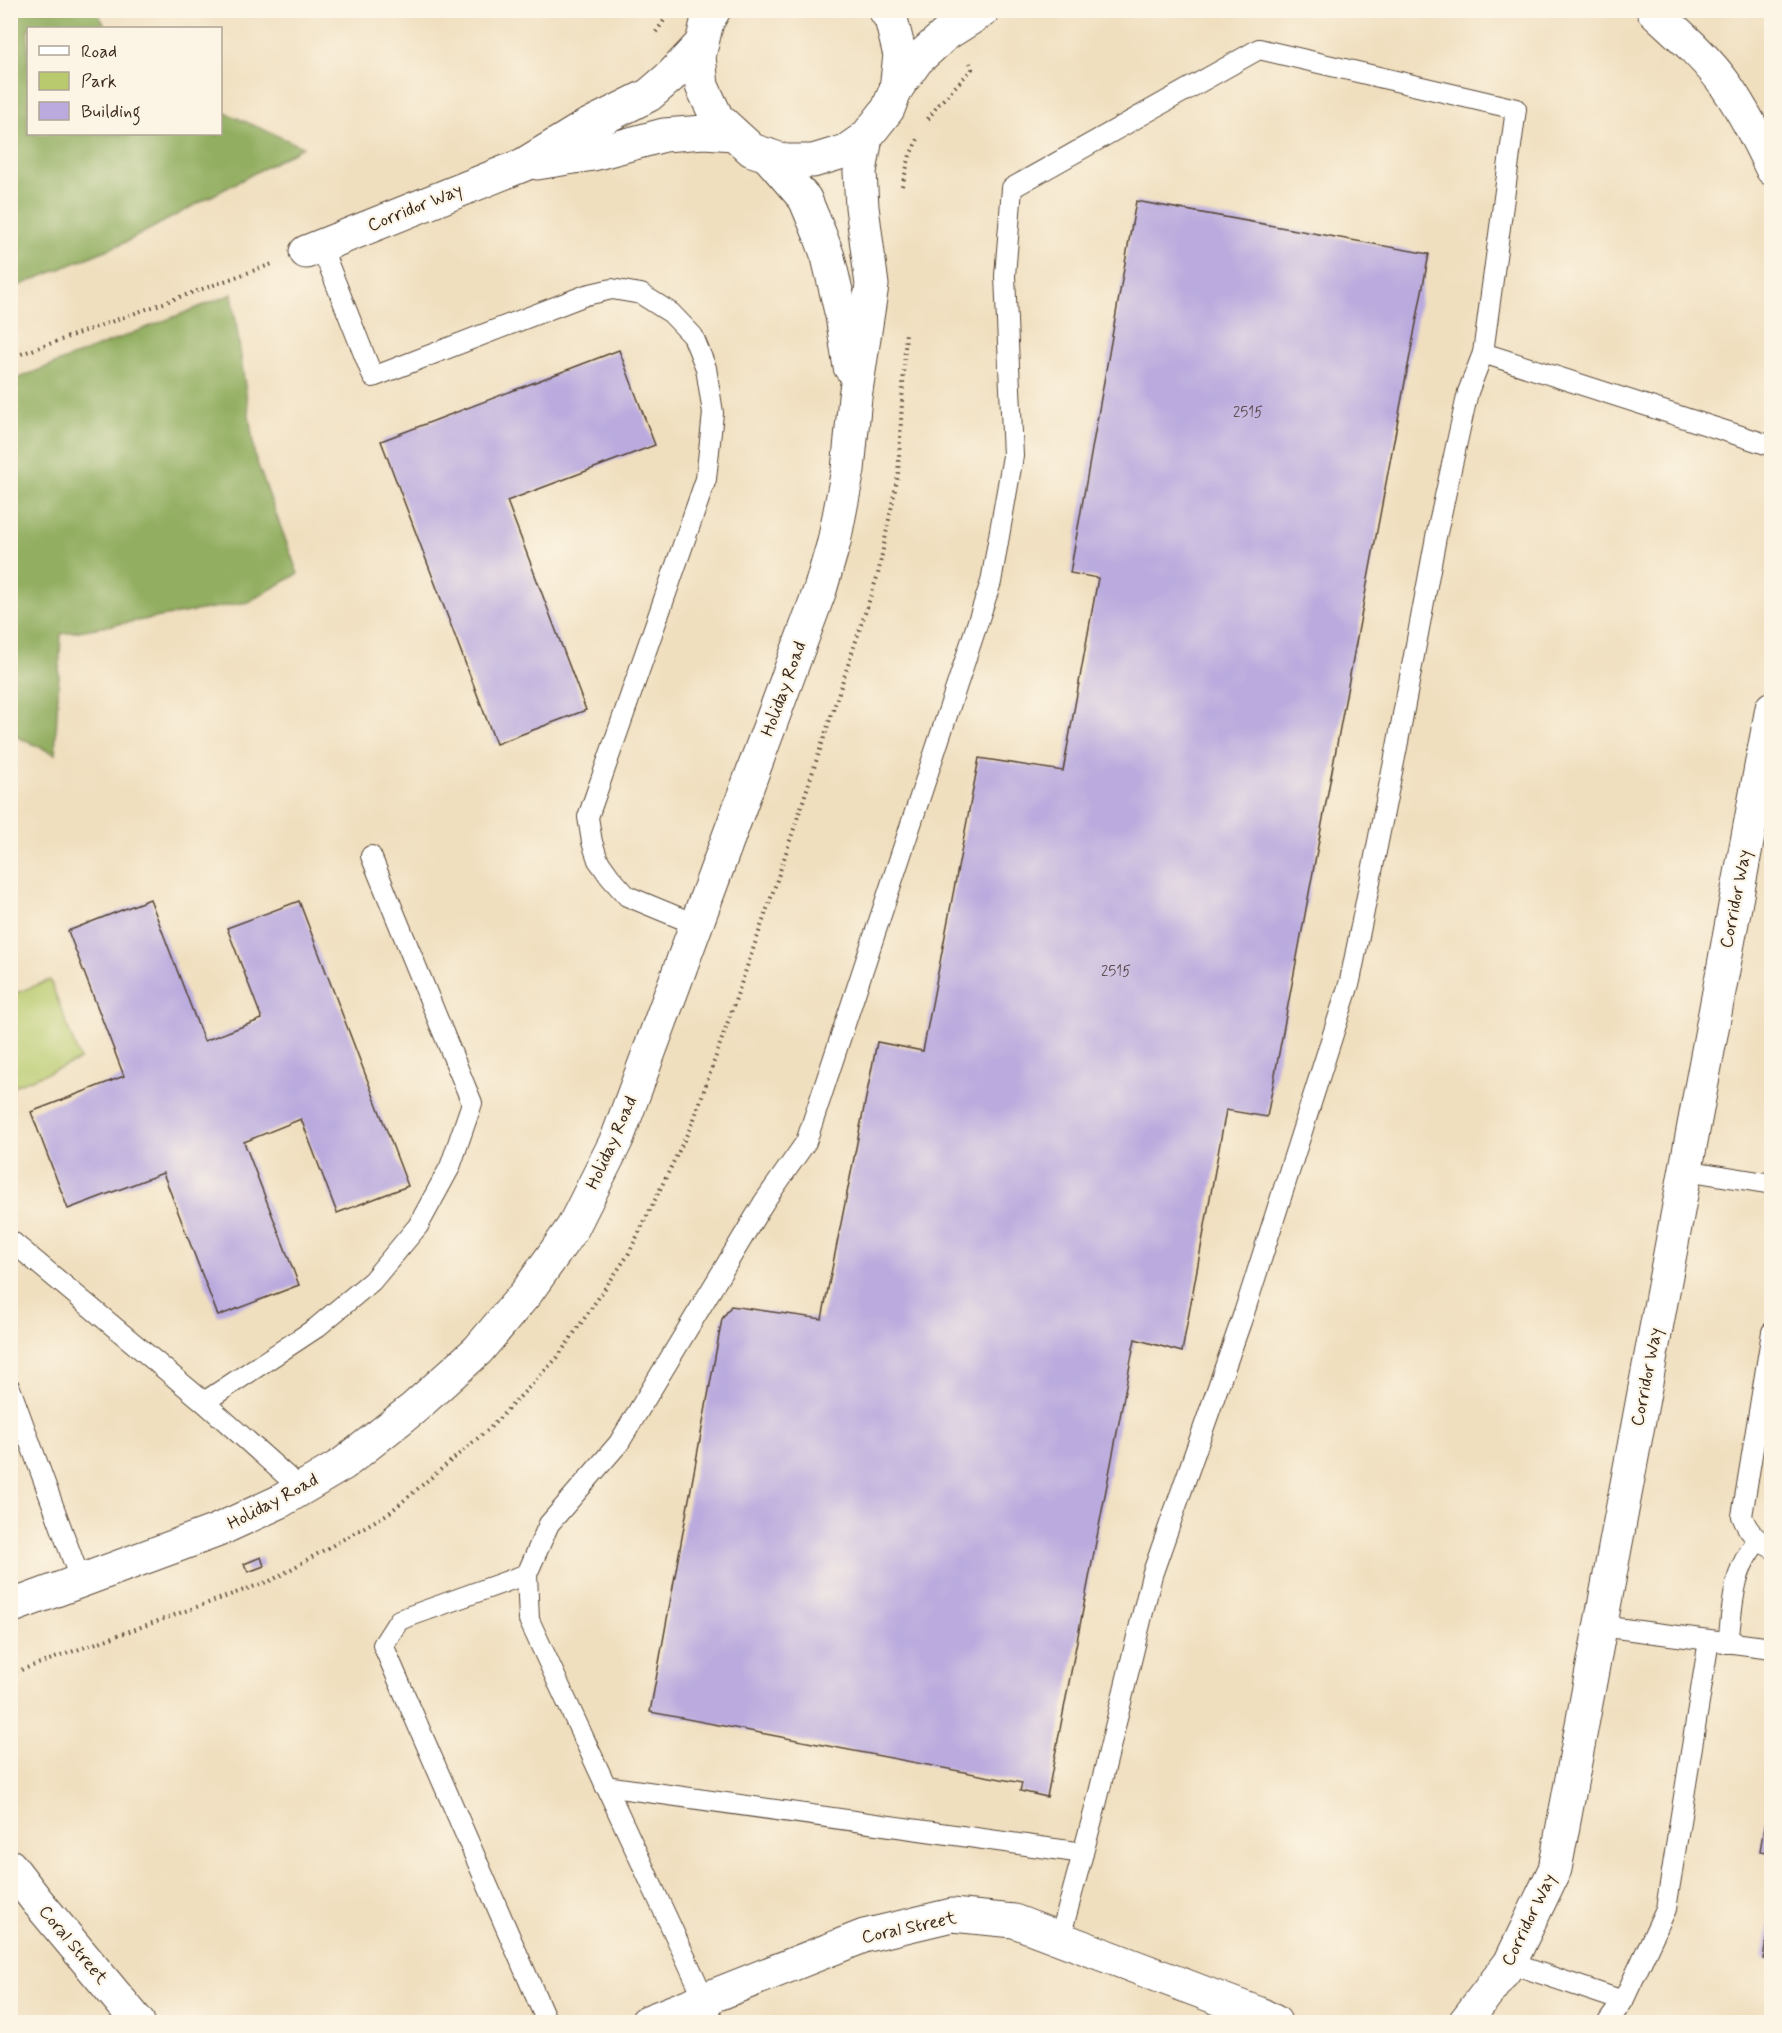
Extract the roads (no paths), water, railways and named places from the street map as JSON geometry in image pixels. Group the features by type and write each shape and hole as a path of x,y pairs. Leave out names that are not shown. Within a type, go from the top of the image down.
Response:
{"street":[{"name":"Holiday Road","path":"714,10 707,22 699,56 702,86 717,118 752,150 785,161 813,161 846,151 866,137 888,109 896,89 900,55 891,19 885,10"},
{"path":"896,89 917,60 946,34 984,10"},
{"path":"1653,10 1684,39 1727,86 1768,153"},
{"name":"Corridor Way","path":"314,249 523,165 585,127 649,95 671,76 702,43"},
{"name":"Corridor Way","path":"523,165 593,154 664,135 704,132 734,134"},
{"name":"Holiday Road","path":"10,1607 216,1531 279,1502 343,1464 414,1407 478,1350 527,1292 573,1227 617,1139 820,590 834,542 848,470 855,397 872,285 862,207 861,172 866,137"},
{"name":"Holiday Road","path":"768,155 805,199 828,257 842,316 855,397"},
{"name":"Corridor Way","path":"1464,2022 1510,1963 1555,1869 1772,708"},
{"name":"Coral Street","path":"10,1866 138,2022"},
{"name":"Coral Street","path":"647,2022 709,2011 864,1936 952,1915 1014,1921 1260,2014 1275,2022"}],"lane":[{"path":"709,2011 529,1620 527,1574 549,1524 620,1443 764,1202 806,1142 992,582 1013,456 1005,276 1012,188 1259,49 1516,109 1484,353 1468,392 1436,537 1350,981 1244,1313 1152,1575 1060,1938"},
{"path":"314,249 373,377 586,295 612,289 641,294 671,313 693,336 706,368 713,413 705,479 588,817 598,860 609,877 627,896 697,925"},
{"path":"1484,353 1772,446"},
{"path":"204,1402 316,1328 372,1281 418,1226 450,1167 472,1103 371,856"},
{"path":"1685,1170 1772,1184"},
{"path":"10,1240 204,1402 301,1489"},
{"path":"1608,2022 1623,2001 1666,1909 1718,1642 1742,1562 1749,1550 1765,1545 1747,1528 1742,1516 1772,1332"},
{"path":"10,1388 81,1582"},
{"path":"527,1574 399,1620 383,1645 547,2022"},
{"path":"1600,1626 1772,1648"},
{"path":"605,1786 1083,1853"},
{"path":"1510,1963 1623,2001"}]}
